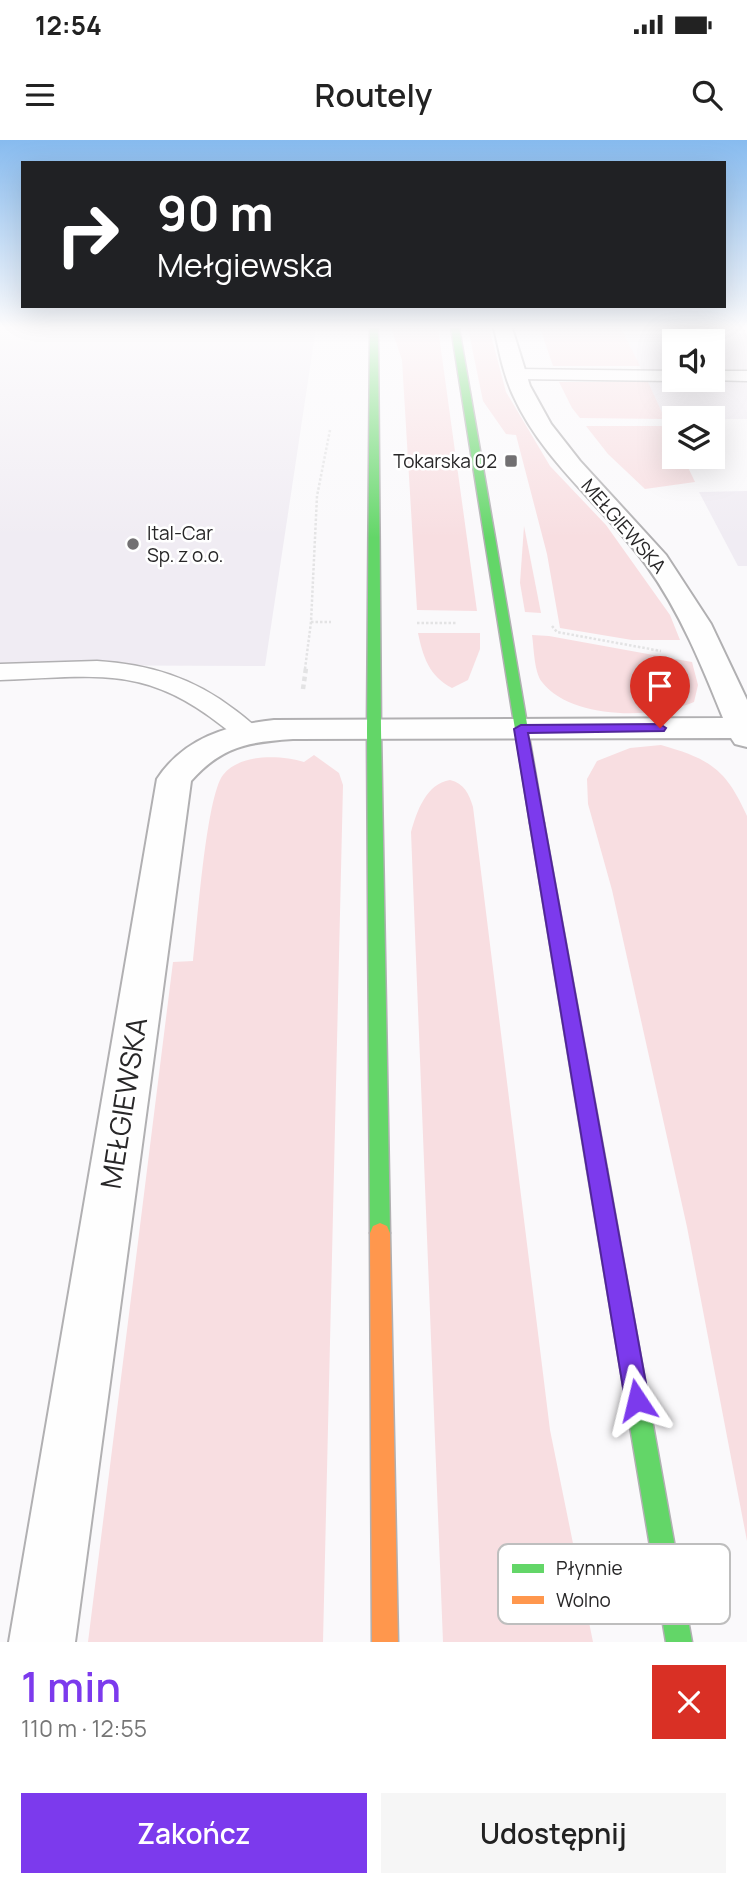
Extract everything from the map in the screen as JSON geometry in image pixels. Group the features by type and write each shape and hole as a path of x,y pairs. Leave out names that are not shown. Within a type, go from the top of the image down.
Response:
{"main road":[{"path":"374,398 374,730 385,1642"},
{"path":"467,398 662,1544"},
{"path":"676,1624 679,1642"}],"street":[{"name":"MEŁGIEWSKA","path":"42,1642 174,779 189,761 210,745 246,732 521,729 746,731 712,652 676,589 637,536 549,437 525,398"}],"lane":[{"path":"0,673 129,671 185,689 218,708 246,732"}],"path":[{"path":"311,622 317,496 332,420"}],"shaded area":[{"path":"0,398 305,398 265,666 0,665"},
{"path":"404,398 448,398 477,611 417,610"},
{"path":"482,398 510,398 550,466 606,525 670,615 680,640 632,640 560,628 547,554 516,435 506,434"},
{"path":"567,398 655,398 662,412 662,419 580,418"},
{"path":"655,398 747,398 747,419 725,419 725,406 662,406 662,413"},
{"path":"586,426 662,426 662,469 689,469 695,482 645,489 608,454"},
{"path":"747,491 747,566 738,566 699,492"},
{"path":"524,526 541,613 525,612 520,583"},
{"path":"418,633 480,633 480,649 468,680 452,688 438,678 425,658"},
{"path":"532,635 692,662 698,685 694,702 677,708 636,713 614,713 572,704 555,694 539,678"},
{"path":"661,745 692,755 714,768 732,787 747,816 747,1541 687,1227 612,890 588,804 587,779 597,761 630,748"},
{"path":"314,755 339,773 343,785 323,1642 88,1642 173,962 193,961 203,863 217,788 230,768 250,759 273,757 304,762"},
{"path":"450,780 459,784 470,798 473,807 550,1430 573,1544 498,1544 498,1624 589,1624 593,1642 443,1642 411,832 424,800 442,783"}],"traffic: fast":[{"path":"374,398 374,730 380,1233"},
{"path":"467,398 537,823"},
{"path":"597,1169 662,1544"},
{"path":"676,1624 679,1642"}],"traffic: slow":[{"path":"537,823 597,1169"},
{"path":"380,1233 385,1642"}],"place":[{"name":"Tokarska 02","path":"511,461"},
{"name":"Ital-Car Sp. z o.o.","path":"133,544"}],"route":[{"path":"637,1400 521,729 660,728"}]}
